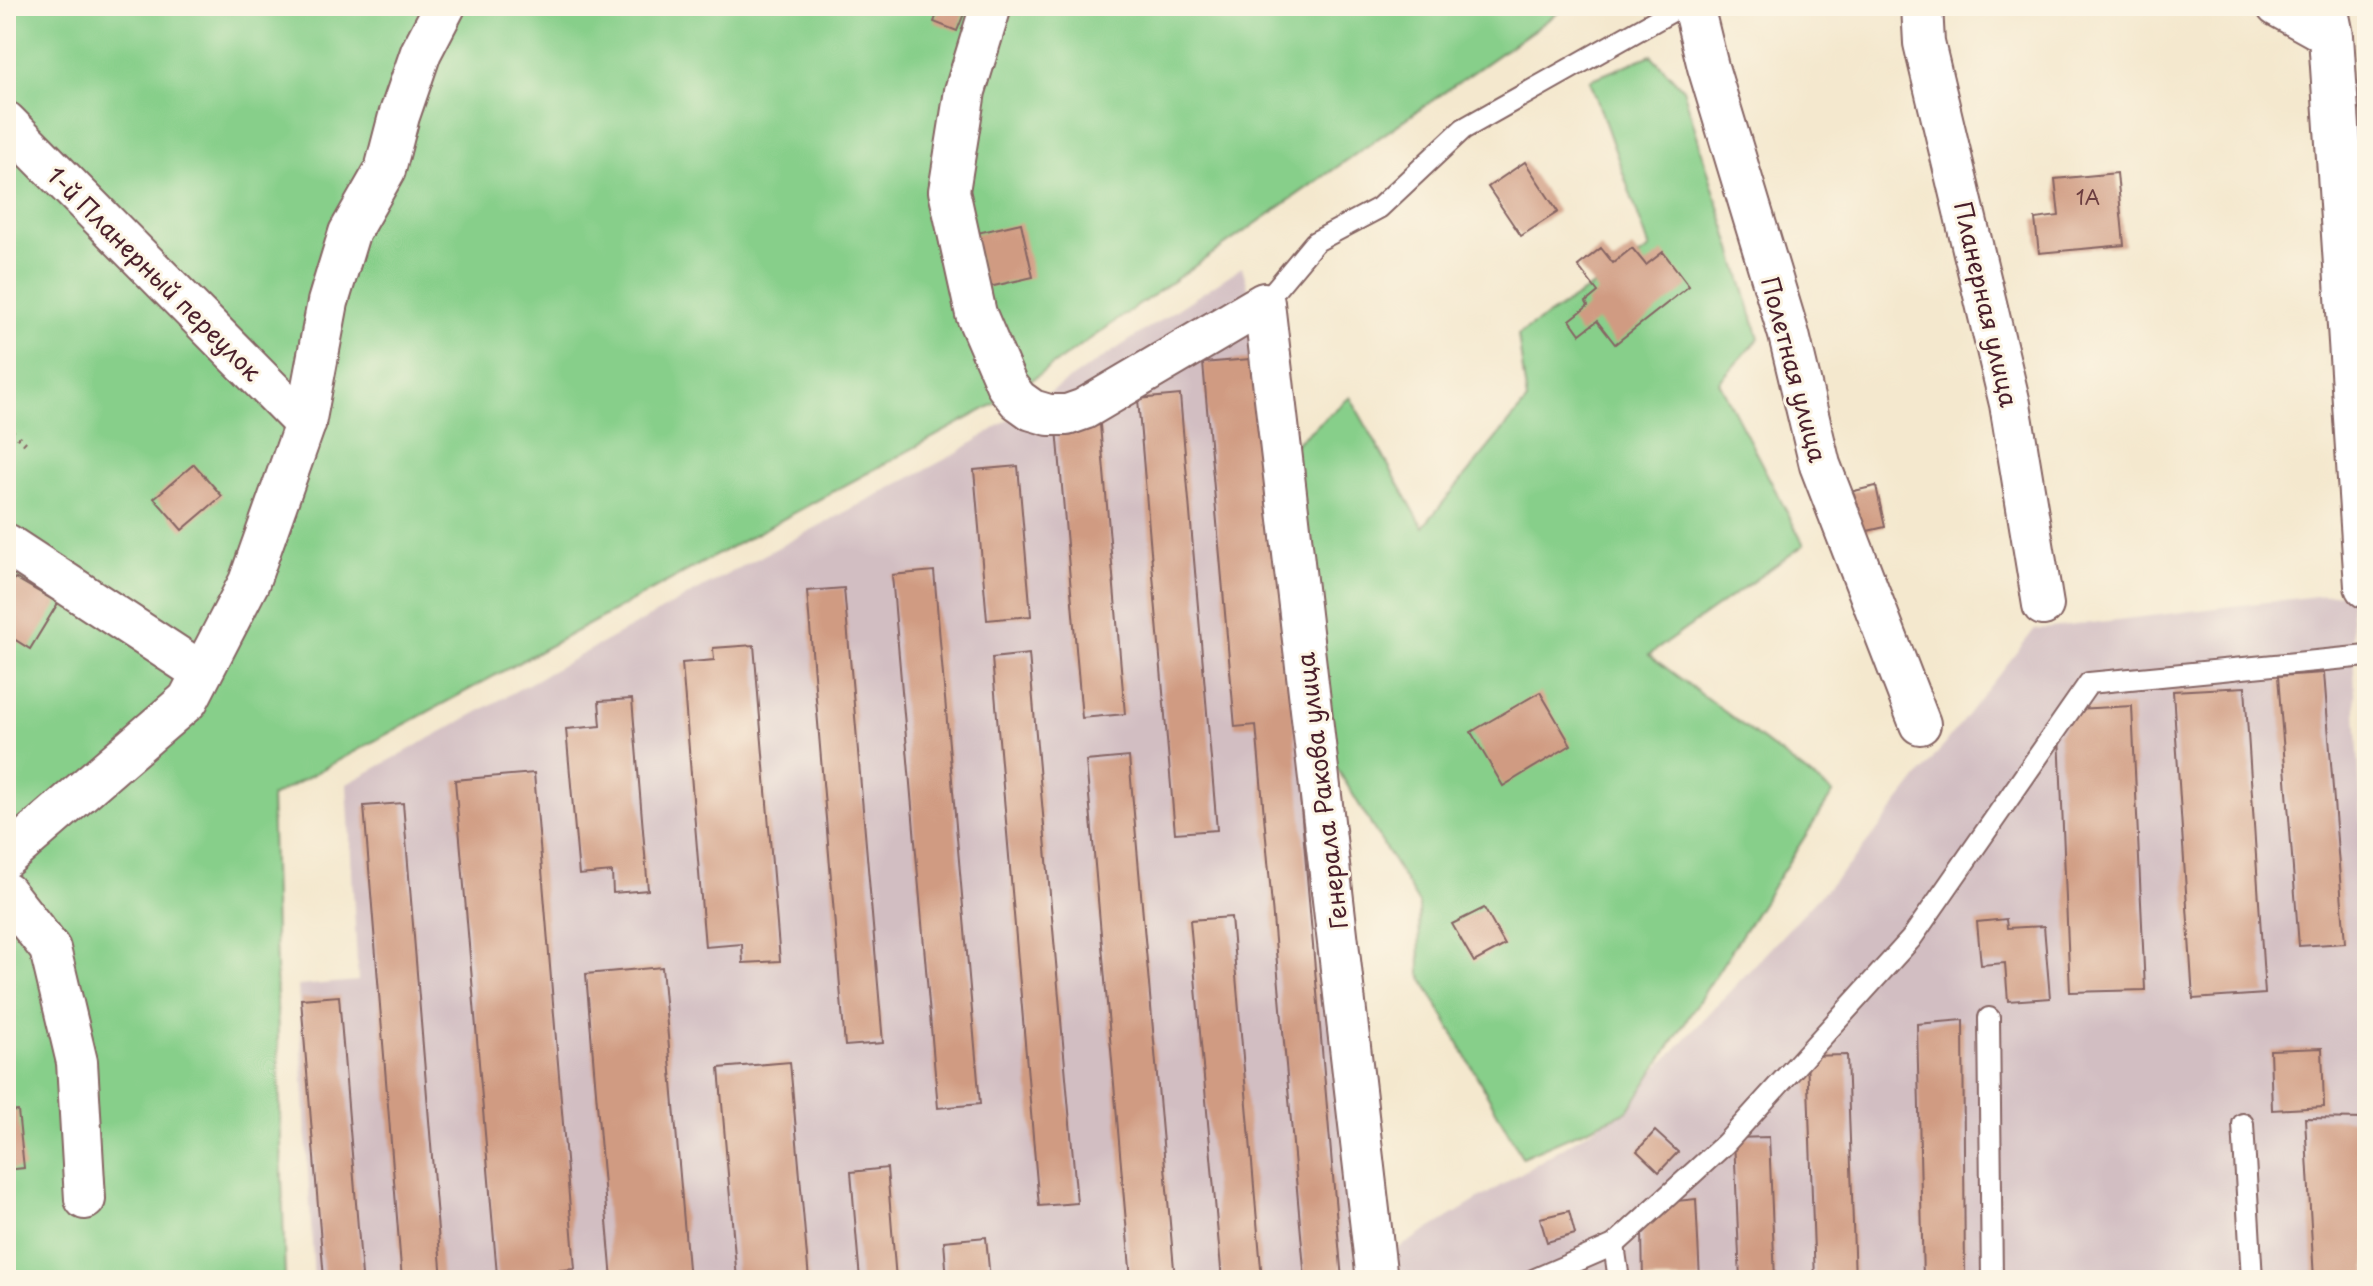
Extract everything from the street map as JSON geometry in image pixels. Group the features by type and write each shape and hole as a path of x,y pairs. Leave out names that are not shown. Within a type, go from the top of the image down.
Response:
{"street":[{"path":"991,6 965,91 949,191 976,314 1007,386 1018,400 1032,410 1049,415 1067,415 1084,409 1264,303"},
{"name":"Полетная улица","path":"1693,6 1708,67 1789,335 1820,465 1920,724"},
{"name":"Планерная улица","path":"1922,6 1924,43 2010,404 2043,605"},
{"path":"2277,6 2328,21 2367,586"},
{"path":"6,857 188,700 249,582 305,424 328,302 349,233 385,170 399,116 434,10"},
{"name":"1-й Планерный переулок","path":"6,122 305,424"},
{"name":"Генерала Ракова улица","path":"1264,303 1377,1280"},
{"path":"6,544 201,672"},
{"path":"6,893 50,949 77,1062 85,1199"}],"lane":[{"path":"1264,303 1315,242 1379,208 1463,129 1681,6"},
{"path":"1533,1280 1554,1276 1614,1245 1725,1144 1911,939 2089,683 2367,656"},
{"path":"1989,1018 1992,1280"},
{"path":"2243,1124 2252,1280"},
{"path":"1614,1245 1619,1280"}],"path":[{"path":"6,426 28,446"}],"shaded area":[{"path":"1242,267 1265,340 1370,1280 314,1280 298,986 358,981 347,784 724,576 957,453"},
{"path":"2350,592 2367,928 2367,1280 1391,1280 1389,1254 1611,1118 1856,857 2034,630"}],"green space":[{"path":"6,6 1568,6 1004,399 271,797 285,1280 6,1280"},
{"path":"1651,55 1683,89 1759,338 1719,382 1804,545 1649,655 1833,793 1628,1111 1522,1157 1420,974 1419,904 1323,745 1287,451 1350,397 1423,527 1527,401 1518,335 1650,249 1590,80"}],"building":[{"path":"940,6 967,6 957,31 934,22"},
{"path":"1525,162 1558,212 1521,236 1488,187"},
{"path":"2117,173 2124,245 2039,253 2035,219 2059,216 2055,179"},
{"path":"1021,223 1033,277 985,288 973,234"},
{"path":"1601,248 1613,263 1632,248 1646,265 1663,252 1689,286 1615,344 1597,321 1580,334 1570,320 1588,306 1586,302 1598,292 1578,266"},
{"path":"1262,358 1342,1280 1305,1280 1256,725 1235,727 1203,363"},
{"path":"1180,395 1217,830 1175,833 1138,399"},
{"path":"1100,425 1125,714 1082,718 1057,429"},
{"path":"194,464 222,496 182,530 154,498"},
{"path":"1018,466 1031,616 987,620 974,470"},
{"path":"1876,486 1885,527 1850,535 1841,494"},
{"path":"934,571 980,1104 938,1108 892,575"},
{"path":"15,578 58,603 30,649 6,634 6,592"},
{"path":"844,588 883,1043 845,1046 807,591"},
{"path":"754,645 780,961 743,963 742,944 705,947 682,663 714,660 713,648"},
{"path":"1029,654 1077,1203 1039,1206 992,658"},
{"path":"2324,673 2345,943 2299,946 2278,676"},
{"path":"2245,687 2265,994 2193,999 2173,691"},
{"path":"1540,692 1571,745 1503,786 1471,732"},
{"path":"632,699 648,890 613,893 612,872 579,875 566,729 601,726 599,701"},
{"path":"2132,706 2145,990 2070,992 2059,734 2075,709"},
{"path":"1129,757 1175,1280 1131,1280 1086,761"},
{"path":"534,773 575,1269 497,1275 455,780"},
{"path":"403,803 442,1280 402,1280 364,806"},
{"path":"1484,908 1505,945 1474,962 1452,924"},
{"path":"1231,917 1262,1280 1222,1280 1190,920"},
{"path":"2006,919 2007,928 2044,926 2050,998 2008,1001 2005,963 1981,965 1977,922"},
{"path":"662,967 689,1280 612,1280 586,974"},
{"path":"339,996 362,1276 324,1279 301,999"},
{"path":"1963,1020 1965,1280 1923,1280 1917,1024"},
{"path":"2322,1048 2324,1107 2272,1110 2270,1050"},
{"path":"1847,1055 1855,1280 1815,1280 1807,1056"},
{"path":"790,1062 809,1280 737,1280 719,1068"},
{"path":"18,1111 24,1168 6,1170 6,1112"},
{"path":"2305,1118 2367,1119 2367,1280 2314,1280"},
{"path":"1655,1131 1678,1152 1659,1172 1637,1151"},
{"path":"1769,1137 1775,1280 1740,1280 1734,1138"},
{"path":"887,1168 896,1280 860,1280 851,1172"},
{"path":"1696,1199 1700,1280 1643,1280 1642,1231 1667,1202"},
{"path":"1569,1211 1575,1234 1547,1242 1540,1218"},
{"path":"986,1237 990,1280 947,1280 944,1241"}]}
